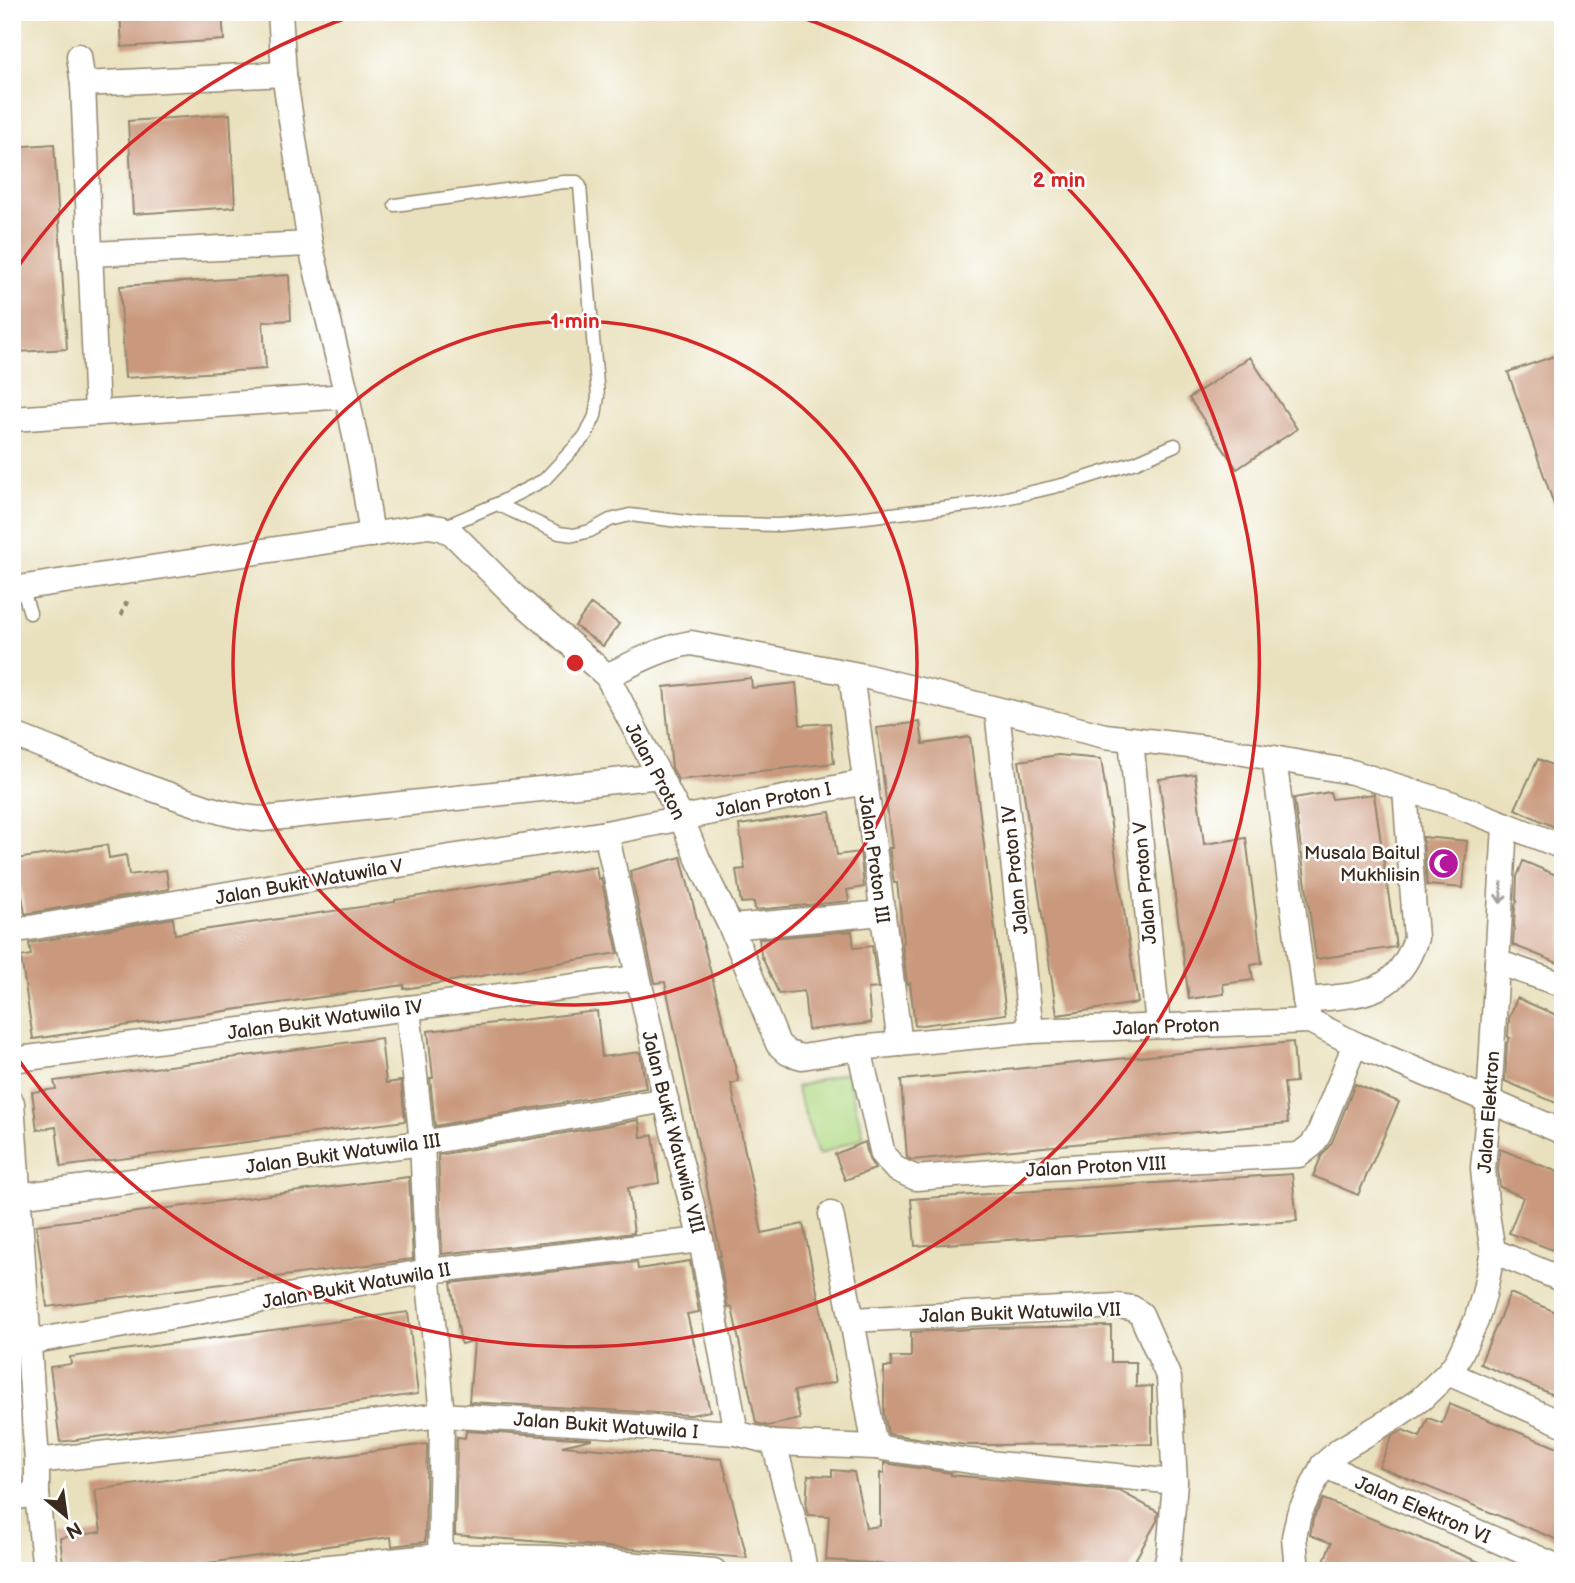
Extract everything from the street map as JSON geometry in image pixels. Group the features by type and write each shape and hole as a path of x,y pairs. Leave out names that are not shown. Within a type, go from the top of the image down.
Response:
{"street":[{"path":"280,12 284,74 310,244 347,396 372,535"},
{"path":"79,56 83,84 97,413"},
{"path":"83,84 284,74"},
{"path":"90,254 310,244"},
{"path":"12,419 347,396"},
{"path":"17,588 428,526 441,528 452,533 515,596 607,676 654,653 691,643 850,674 1105,736 1233,751 1352,772 1450,803 1563,847"},
{"name":"Jalan Proton III","path":"850,674 900,1044"},
{"name":"Jalan Proton","path":"607,676 681,817 778,1044 788,1053 803,1057 859,1048 1031,1031 1158,1026 1307,1010 1385,985 1410,956 1416,938 1405,789"},
{"name":"Jalan Proton IV","path":"998,710 1031,1031"},
{"path":"12,734 114,775 242,818 263,819 660,776"},
{"name":"Jalan Proton V","path":"1131,739 1158,1026"},
{"path":"1274,758 1307,1010 1355,1044 1563,1132"},
{"name":"Jalan Proton I","path":"606,833 865,782"},
{"name":"Jalan Elektron","path":"1297,1571 1294,1537 1299,1514 1323,1465 1340,1450 1421,1399 1448,1373 1457,1361 1476,1321 1484,1294 1493,1251 1483,1168 1482,1098 1497,962 1505,825"},
{"name":"Jalan Bukit Watuwila V","path":"12,932 366,870 606,833"},
{"name":"Jalan Bukit Watuwila VIII","path":"606,833 637,978 701,1240 736,1433"},
{"path":"730,927 883,913"},
{"path":"1497,962 1563,985"},
{"name":"Jalan Bukit Watuwila IV","path":"12,1060 637,978"},
{"path":"408,1008 422,1143 428,1270 442,1415 440,1563"},
{"name":"Jalan Proton VIII","path":"859,1048 883,1155 896,1169 916,1178 1047,1168 1299,1155 1312,1145 1318,1136 1355,1044"},
{"name":"Jalan Bukit Watuwila III","path":"18,1196 422,1143 666,1100"},
{"path":"12,1103 18,1196 20,1343 37,1461 37,1494 45,1571"},
{"path":"831,1214 876,1447"},
{"name":"Jalan Bukit Watuwila II","path":"20,1343 428,1270 701,1240"},
{"path":"1493,1251 1563,1280"},
{"name":"Jalan Bukit Watuwila VII","path":"852,1320 1132,1308 1141,1314 1169,1377 1175,1482"},
{"path":"1448,1373 1563,1424"},
{"name":"Jalan Bukit Watuwila I","path":"37,1461 442,1415 736,1433 774,1443 876,1447 970,1461 1175,1482"},
{"path":"774,1443 805,1571"},
{"name":"Jalan Elektron VI","path":"1323,1465 1563,1569"},
{"path":"1165,1571 1175,1482"},
{"path":"12,1497 37,1494"},
{"path":"288,1571 551,1559 714,1571"}],"lane":[{"path":"395,205 565,182 577,182 580,186 598,396 595,416 586,435 544,480 441,528"},
{"path":"498,503 559,533 574,535 630,515 695,523 779,525 985,503 1066,484 1136,462 1175,445"},
{"path":"17,588 30,613"}],"green space":[{"path":"846,1072 864,1137 818,1155 796,1087"}],"building":[{"path":"120,12 222,12 224,40 122,47"},
{"path":"230,114 235,207 133,214 128,121"},
{"path":"54,144 67,349 18,352 12,258 12,147"},
{"path":"289,275 291,320 263,322 266,369 125,378 120,286"},
{"path":"1563,353 1563,518 1559,519 1508,372"},
{"path":"1250,357 1297,429 1237,469 1189,398"},
{"path":"591,604 619,624 603,646 575,626"},
{"path":"751,678 752,688 796,683 800,725 830,723 834,763 678,780 672,768 664,687"},
{"path":"920,722 923,744 970,737 1006,1014 915,1026 910,983 907,984 897,883 894,883 889,848 892,848 877,728"},
{"path":"1058,755 1101,759 1138,1003 1057,1015 1019,761"},
{"path":"1538,759 1563,770 1563,831 1515,809"},
{"path":"1195,774 1204,844 1246,838 1262,963 1251,965 1253,980 1223,984 1224,994 1189,999 1159,779"},
{"path":"1330,792 1332,799 1374,794 1396,947 1316,959 1294,798"},
{"path":"830,812 837,855 860,852 864,887 847,890 849,901 755,910 754,902 741,903 736,870 745,869 739,825"},
{"name":"Musala Baitul Mukhlisin","path":"1423,837 1467,841 1463,888 1427,885"},
{"path":"107,845 109,858 126,855 129,875 166,870 169,889 25,914 16,859"},
{"path":"681,857 739,1082 731,1084 762,1233 803,1224 836,1382 794,1391 800,1419 768,1426 756,1423 732,1307 728,1308 721,1256 665,982 655,983 630,871"},
{"path":"1523,861 1563,878 1563,965 1513,945 1517,877"},
{"path":"596,867 598,879 601,878 618,953 404,989 404,985 33,1039 21,957 31,955 29,943 173,918 175,934 395,902"},
{"path":"852,931 854,948 872,946 878,988 868,989 871,1023 808,1030 804,991 779,994 761,955 759,939"},
{"path":"1517,998 1563,1018 1563,1106 1505,1081 1507,1043 1510,1038 1509,1018"},
{"path":"597,1011 602,1057 640,1052 646,1088 435,1126 428,1031"},
{"path":"381,1038 386,1083 401,1081 405,1121 61,1167 56,1127 37,1130 32,1092 56,1089 54,1081"},
{"path":"1293,1042 1296,1082 1284,1083 1288,1123 912,1160 907,1158 901,1080"},
{"path":"1355,1084 1399,1102 1358,1195 1313,1176 1321,1157 1332,1142"},
{"path":"639,1120 641,1137 653,1135 659,1183 628,1188 634,1233 442,1254 438,1155"},
{"path":"865,1142 869,1159 875,1169 845,1180 835,1154"},
{"path":"1500,1149 1563,1174 1563,1254 1509,1233 1523,1197 1500,1187"},
{"path":"1292,1174 1297,1221 915,1246 911,1199"},
{"path":"409,1177 413,1259 47,1307 36,1225"},
{"path":"690,1261 699,1312 687,1314 710,1411 691,1415 469,1402 474,1341 461,1344 451,1283 637,1262 638,1269"},
{"path":"1510,1293 1563,1315 1563,1399 1480,1364"},
{"path":"408,1312 418,1394 60,1442 50,1367 71,1364 70,1357"},
{"path":"1111,1326 1111,1362 1136,1362 1136,1387 1152,1386 1152,1444 966,1445 888,1434 884,1414 884,1367 892,1367 891,1357 911,1357 911,1332"},
{"path":"1449,1404 1563,1450 1563,1542 1379,1467 1392,1436 1403,1430 1420,1437 1428,1418 1442,1423"},
{"path":"466,1431 592,1439 562,1446 722,1459 747,1558 455,1535 457,1437 465,1438"},
{"path":"427,1444 425,1542 392,1546 391,1537 152,1571 64,1571 60,1538 101,1532 95,1490"},
{"path":"884,1463 951,1475 1120,1491 1158,1512 1157,1521 1129,1571 988,1571 826,1560 829,1516 808,1515 808,1475 832,1476 832,1470 854,1472 866,1528 880,1526 880,1473 884,1474"},
{"path":"1323,1499 1499,1571 1320,1571 1331,1543 1310,1535 1313,1519"}],"place":[{"name":"Musala Baitul Mukhlisin","path":"1443,863"}]}
